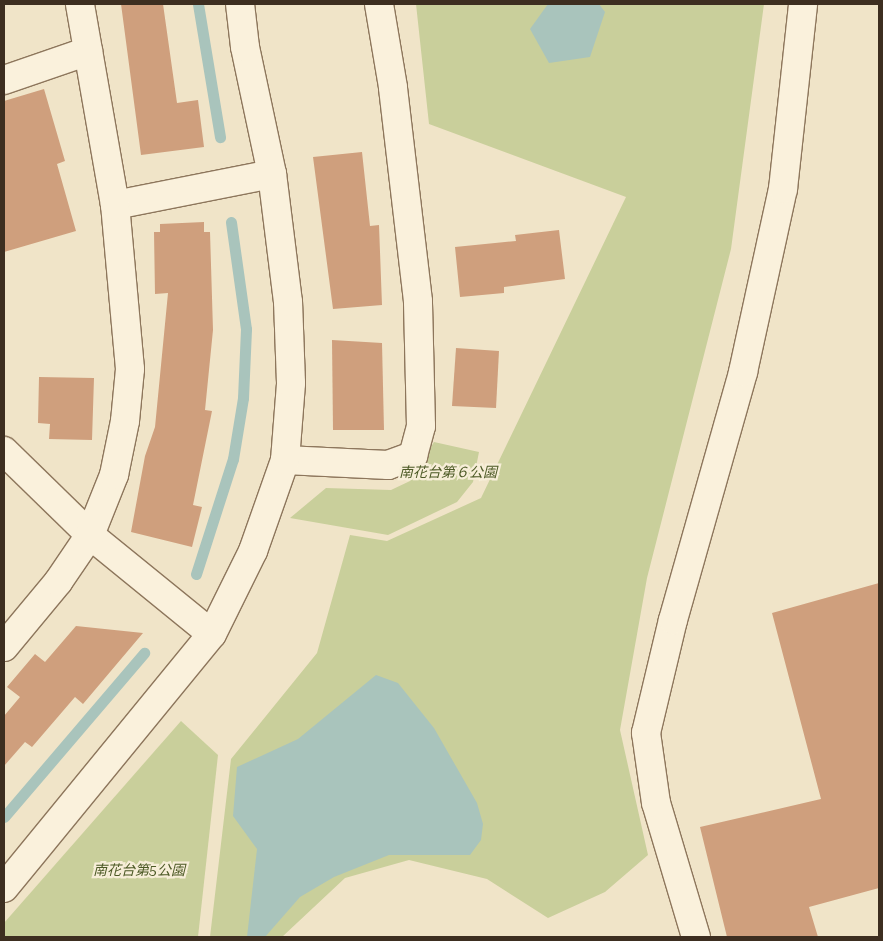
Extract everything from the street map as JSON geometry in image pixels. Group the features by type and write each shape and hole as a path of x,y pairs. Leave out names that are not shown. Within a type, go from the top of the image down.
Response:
{"street":[{"path":"4,647 58,582 90,535 114,475 130,369 115,205 80,4"},
{"path":"4,888 212,634 253,551 284,460 291,384 288,302 272,174 245,47 240,4"},
{"path":"284,460 388,465 413,456 421,426 418,301 393,87 379,4"},
{"path":"696,937 656,804 646,733 673,620 743,372 783,190 803,4"},
{"path":"4,80 88,51"},
{"path":"115,205 272,174"},
{"path":"4,451 90,535 212,634"}],"green space":[{"path":"416,4 764,4 731,249 647,578 620,730 648,855 605,892 548,918 487,879 409,860 345,878 282,937 210,937 231,759 317,653 350,535 387,541 481,498 626,197 429,124"},
{"name":"南花台第６公園","path":"434,442 479,452 473,482 457,502 388,535 290,518 326,488 391,490 410,481"},
{"name":"南花台第5公園","path":"181,721 218,755 198,937 4,937 4,923"}],"water":[{"path":"548,4 599,4 605,12 590,57 549,63 530,29"},
{"path":"376,675 398,683 434,728 477,803 483,824 481,840 470,855 389,855 334,877 300,897 265,937 247,937 257,849 233,816 237,767 298,739"}],"building":[{"path":"121,4 163,4 177,103 198,100 204,147 141,155"},
{"path":"44,89 65,161 57,164 76,231 4,252 4,101"},
{"path":"362,152 370,226 379,225 382,305 333,309 313,157"},
{"path":"204,222 204,232 210,232 213,330 205,410 212,411 193,505 202,507 192,547 131,532 145,456 155,427 168,293 155,294 154,232 160,232 160,224"},
{"path":"559,230 565,279 504,287 504,293 460,297 455,247 516,241 515,235"},
{"path":"332,340 382,343 384,430 333,430"},
{"path":"456,348 499,351 496,408 452,406"},
{"path":"39,377 94,378 92,440 49,439 50,424 38,423"},
{"path":"879,583 879,888 809,907 818,937 727,937 700,827 821,799 772,613"},
{"path":"76,626 143,633 83,704 75,697 32,747 25,742 4,766 4,716 20,697 7,687 35,654 45,662"}],"waterway":[{"path":"198,4 220,137"},
{"path":"196,574 233,459 243,398 246,329 231,222"},
{"path":"4,817 144,653"}]}
